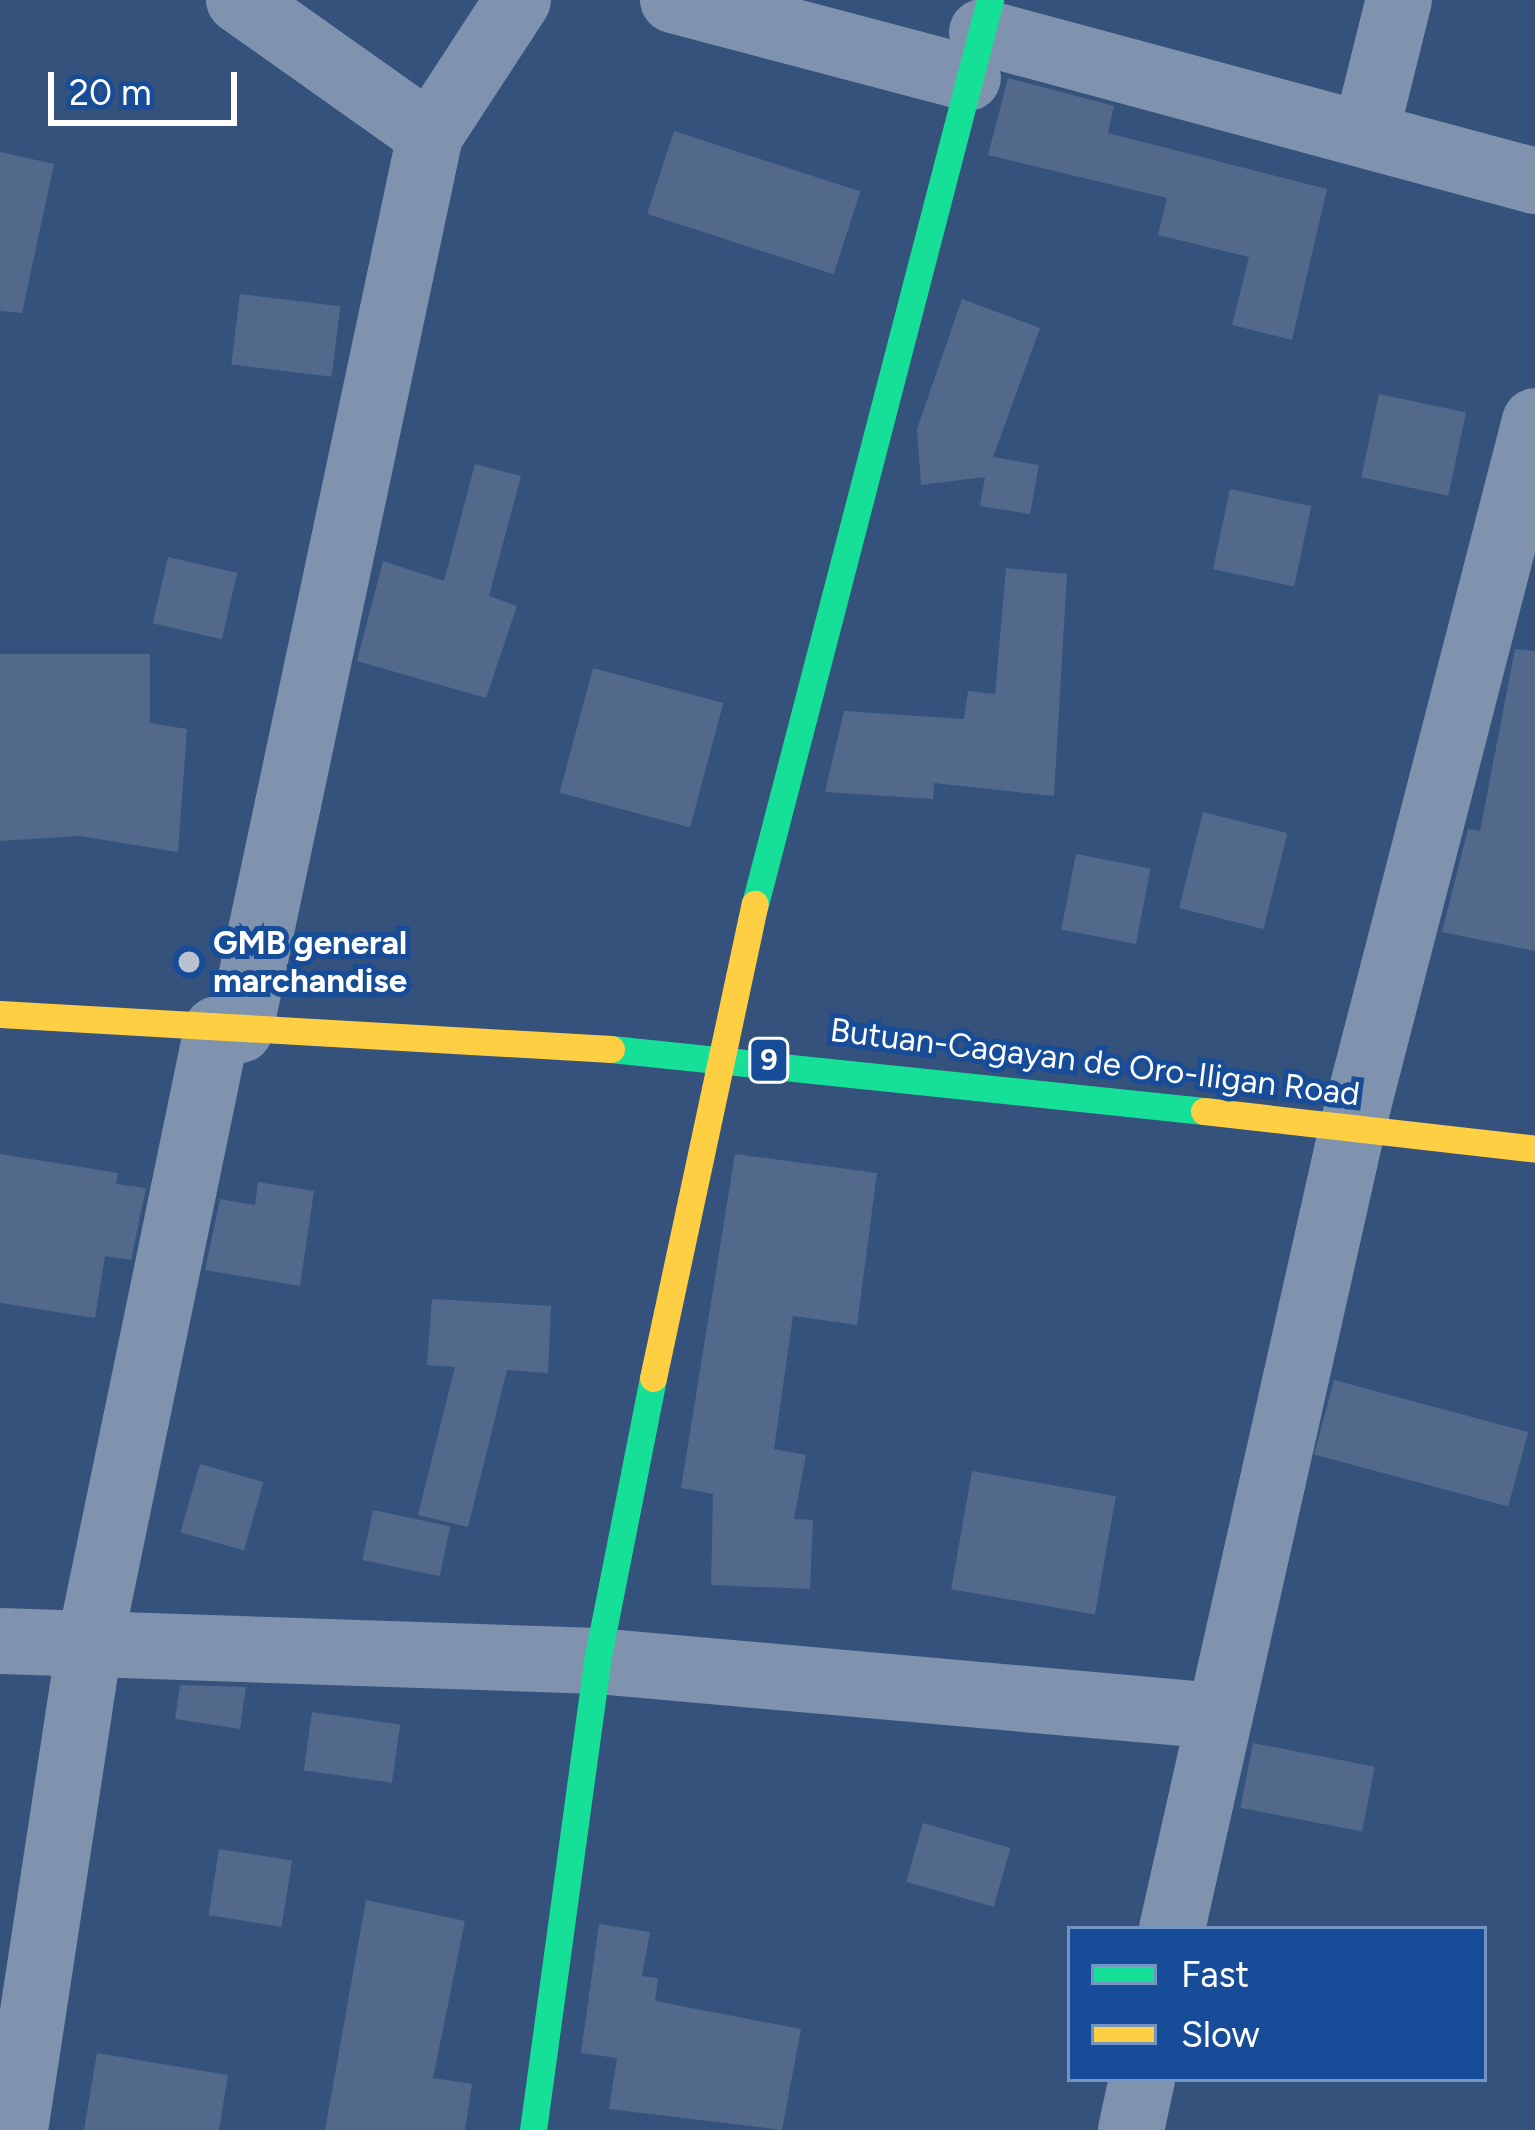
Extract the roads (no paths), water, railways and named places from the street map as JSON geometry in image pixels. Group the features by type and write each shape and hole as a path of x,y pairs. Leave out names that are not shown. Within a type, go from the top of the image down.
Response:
{"main road":[{"path":"533,2130 597,1660 716,1054 980,37"},
{"name":"Butuan-Cagayan de Oro-Iligan Road","path":"0,1014 716,1054 1535,1149"}],"street":[{"path":"239,0 430,135"},
{"path":"15,2130 89,1646 430,135 518,0"},
{"path":"673,0 980,37 1366,132 1535,181"},
{"path":"1366,132 1399,0"},
{"path":"1173,1926 1216,1716 1352,1129 1535,422"},
{"path":"0,1641 597,1660 1216,1716"},
{"path":"1131,2130 1141,2082"}],"place":[{"name":"GMB general marchandise","path":"189,962"}]}
